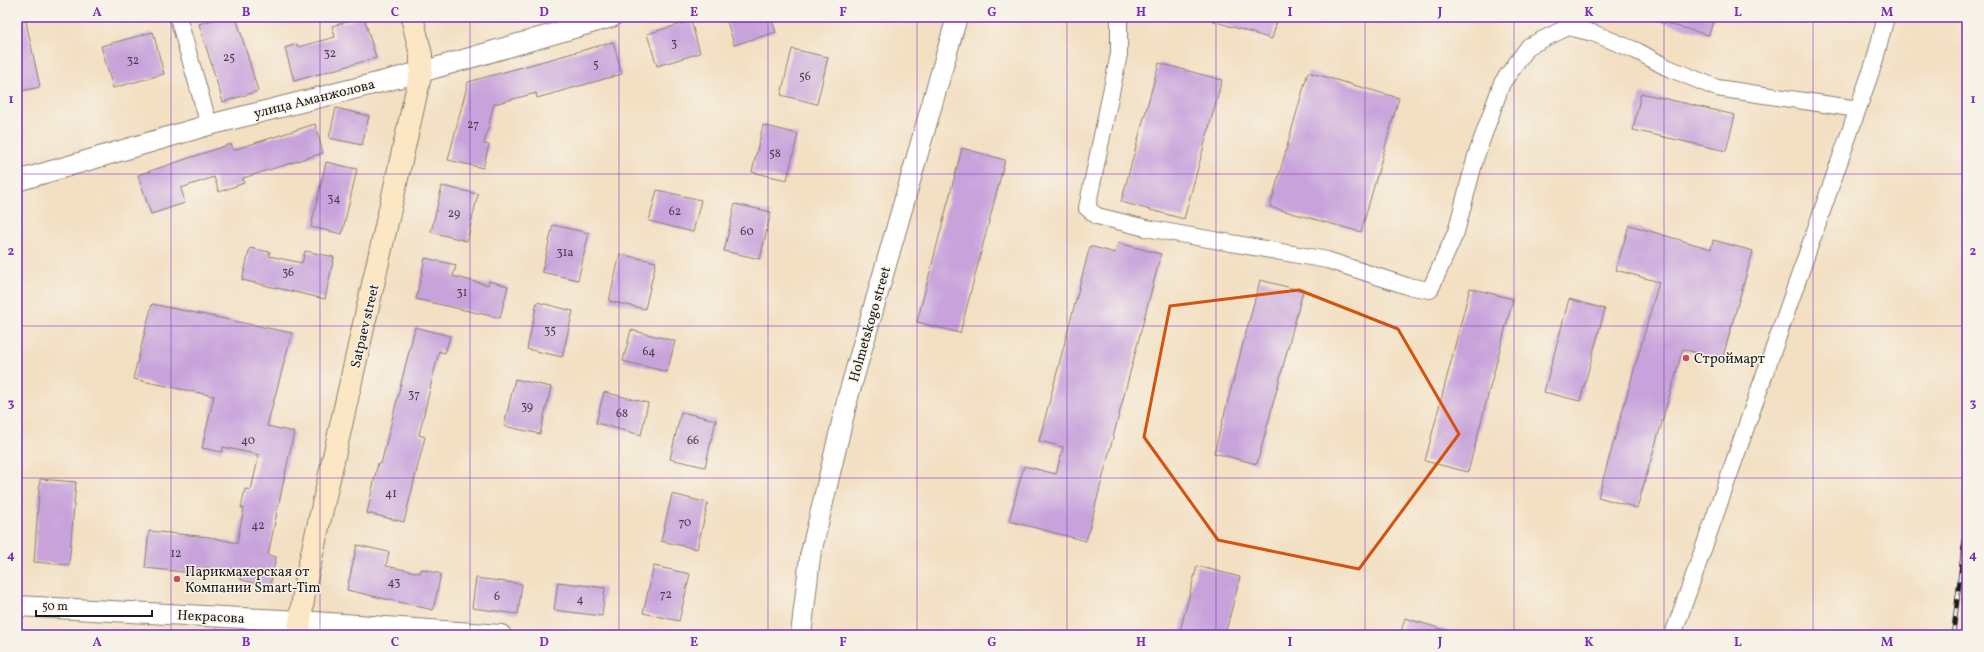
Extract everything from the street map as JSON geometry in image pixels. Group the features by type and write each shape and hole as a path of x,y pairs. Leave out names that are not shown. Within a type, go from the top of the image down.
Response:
{"main road":[{"name":"Satpaev street","path":"299,628 306,580 421,72 421,55 412,17"}],"street":[{"path":"178,17 209,125"},
{"name":"улица Аманжолова","path":"17,181 209,125 421,72 612,17"},
{"name":"Holmetskogo street","path":"801,635 810,557 848,397 957,17"},
{"path":"1119,17 1119,54 1087,208 1097,216 1146,228 1327,260 1408,286 1430,290 1456,232 1476,156 1502,83 1529,46 1568,27 1593,33 1637,51 1666,67 1717,88 1858,109"},
{"path":"1673,635 1874,63 1886,17"},
{"name":"Некрасова","path":"17,606 299,628 501,635"}],"highlighted area":[{"path":"1299,290 1398,329 1459,434 1359,569 1218,540 1144,437 1170,306"}],"building":[{"path":"17,17 25,17 40,87 17,92"},
{"path":"222,17 236,17 258,91 223,102 199,24"},
{"path":"364,17 376,58 294,81 285,48 297,44 298,47 335,37 332,26"},
{"path":"726,17 771,17 776,32 734,45"},
{"path":"1213,17 1278,17 1272,39 1213,21"},
{"path":"1657,17 1714,17 1709,35 1657,21"},
{"path":"691,21 700,53 657,66 647,34"},
{"path":"153,32 164,74 113,88 101,46"},
{"path":"613,42 622,74 537,98 536,93 494,104 484,144 489,145 483,168 448,160 468,82"},
{"path":"792,49 828,57 817,104 781,95"},
{"path":"1159,63 1222,80 1184,219 1121,202"},
{"path":"1308,72 1399,98 1361,232 1270,207"},
{"path":"1641,93 1735,115 1726,151 1633,130"},
{"path":"336,108 369,116 362,145 329,138"},
{"path":"315,124 323,153 243,178 244,183 219,192 214,177 181,188 185,203 151,214 138,175 231,144 233,150"},
{"path":"763,125 798,134 787,180 752,172"},
{"path":"962,148 1005,160 960,333 917,322"},
{"path":"326,162 357,169 342,234 311,227"},
{"path":"442,186 478,194 467,241 431,232"},
{"path":"657,190 701,200 693,232 649,221"},
{"path":"735,204 771,212 760,259 724,251"},
{"path":"553,225 589,233 578,280 542,272"},
{"path":"1629,225 1711,249 1713,240 1753,251 1722,360 1683,349 1637,508 1598,497 1659,282 1616,270"},
{"path":"1118,243 1161,254 1086,541 1009,521 1024,466 1056,474 1063,447 1039,441 1090,246 1115,253"},
{"path":"250,248 270,252 269,256 302,263 305,251 334,257 325,299 242,280"},
{"path":"620,254 656,262 645,309 609,301"},
{"path":"425,258 456,265 453,276 488,285 489,281 508,286 500,318 416,299"},
{"path":"1260,280 1303,291 1257,464 1214,453"},
{"path":"1470,288 1513,299 1468,472 1425,461"},
{"path":"1569,299 1605,309 1580,401 1544,392"},
{"path":"537,302 573,311 562,357 527,349"},
{"path":"152,304 292,333 267,426 294,432 268,555 276,557 270,586 241,580 242,575 204,567 204,574 145,568 149,531 209,537 237,543 244,508 241,508 245,489 251,490 259,455 223,447 222,452 202,448 214,396 133,379"},
{"path":"415,327 450,336 445,353 439,351 419,435 425,437 404,522 367,513 378,463 381,464"},
{"path":"631,330 675,341 667,372 623,361"},
{"path":"515,379 551,387 540,434 504,426"},
{"path":"604,392 648,403 641,435 596,423"},
{"path":"681,412 716,420 705,467 670,459"},
{"path":"40,479 76,482 69,565 34,562"},
{"path":"672,494 708,503 697,549 661,541"},
{"path":"357,545 389,552 386,566 420,573 421,569 441,574 433,610 347,590"},
{"path":"654,566 690,574 679,621 643,613"},
{"path":"1197,566 1240,577 1225,635 1179,635"},
{"path":"476,578 522,584 518,614 472,608"},
{"path":"558,582 605,588 602,616 554,610"},
{"path":"1405,618 1452,632 1451,635 1400,635"}],"railway":[{"path":"1953,635 1967,520"},
{"path":"1965,635 1967,617"}],"place":[{"name":"Строймарт","path":"1686,358"},
{"name":"Парикмахерская от Компании Smart-Tim","path":"177,579"}]}
